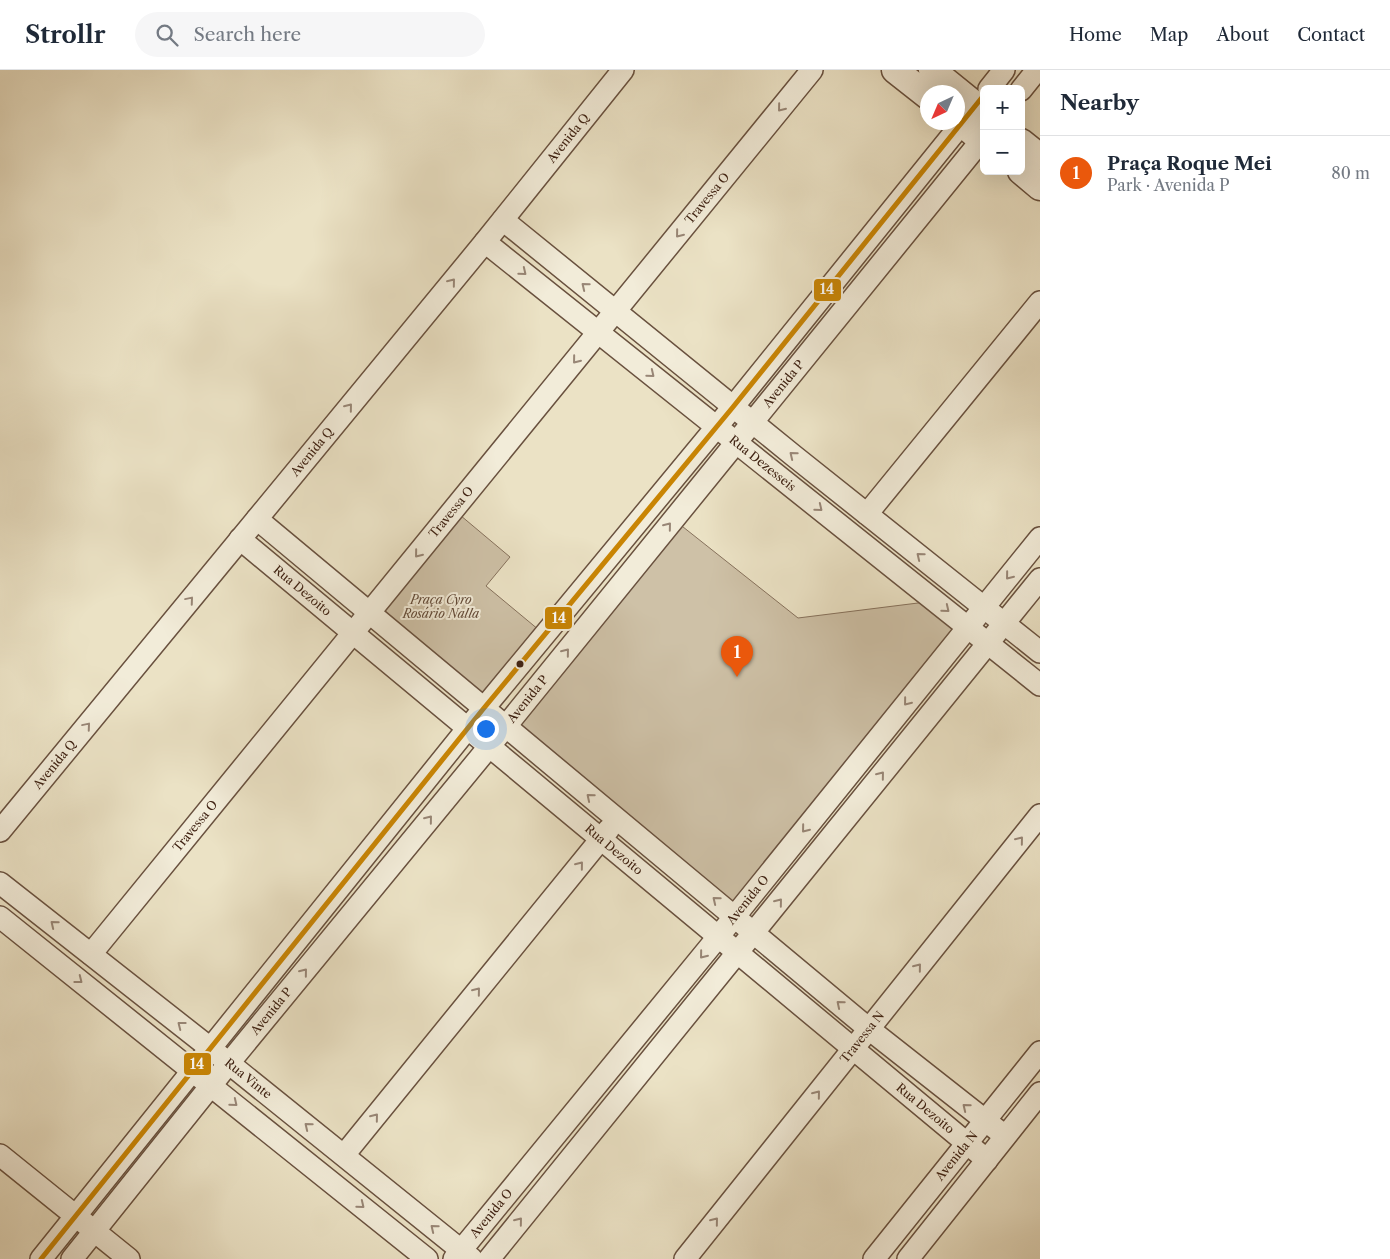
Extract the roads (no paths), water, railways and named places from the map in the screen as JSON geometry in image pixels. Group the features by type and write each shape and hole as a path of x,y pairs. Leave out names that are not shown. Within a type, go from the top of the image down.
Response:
{"street":[{"name":"Avenida Q","path":"0,831 503,220 622,70"},
{"name":"Travessa O","path":"92,954 812,70"},
{"path":"895,70 920,90"},
{"path":"932,70 978,118"},
{"name":"Avenida P","path":"72,1259 229,1063 753,422 978,118 1004,70"},
{"path":"1025,85 1037,70"},
{"name":"Avenida P","path":"41,1259 484,708 716,426 978,118"},
{"path":"1025,145 1040,157"},
{"path":"1025,174 1040,187"},
{"name":"Rua Dezesseis","path":"503,220 1040,652"},
{"name":"Rua Dezesseis","path":"485,242 1040,685"},
{"path":"867,514 1040,302"},
{"path":"257,519 755,932 869,1029 1005,1136"},
{"name":"Avenida O","path":"462,1256 1040,538"},
{"name":"Rua Dezoito","path":"240,540 987,1160"},
{"name":"Avenida O","path":"489,1259 1040,579"},
{"path":"580,592 602,607"},
{"name":"Travessa N","path":"685,1259 1040,815"},
{"path":"344,1155 617,819"},
{"path":"386,830 406,848"},
{"name":"Rua Vinte","path":"0,883 344,1155 462,1256"},
{"path":"0,917 427,1259"},
{"name":"Avenida N","path":"874,1259 1040,1052"},
{"path":"908,1259 1040,1093"},
{"path":"0,1155 129,1259"}],"place":[{"name":"Praça Roque Mei","path":"737,677"}],"park label":[{"name":"Praça Cyro Rosário Nalla","path":"441,607"}]}
